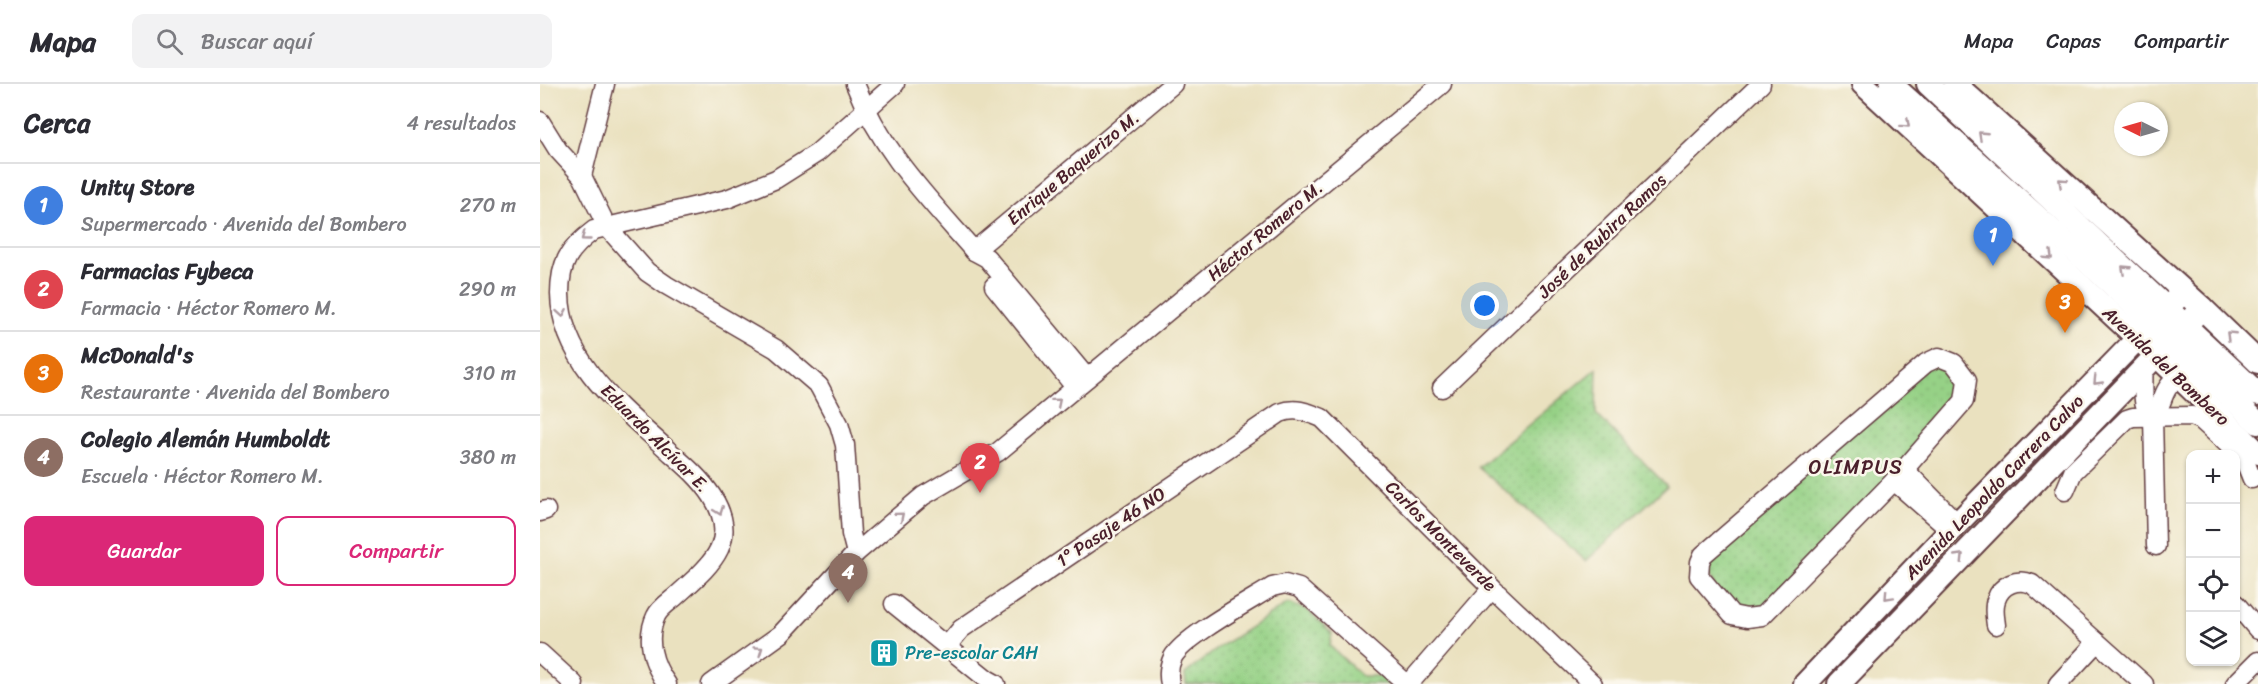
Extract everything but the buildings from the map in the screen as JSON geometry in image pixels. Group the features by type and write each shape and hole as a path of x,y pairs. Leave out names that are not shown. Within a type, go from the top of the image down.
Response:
{"main road":[{"name":"Avenida del Bombero","path":"1863,84 2153,322"},
{"name":"Avenida del Bombero","path":"1891,84 2153,322 2166,345 2258,423"},
{"path":"1904,84 2153,322"},
{"name":"Avenida del Bombero","path":"1928,84 2153,322 2166,345 2178,376 2258,453"},
{"path":"1955,84 2202,308 2258,362"},
{"name":"Avenida Leopoldo Carrera Calvo","path":"1805,684 2183,292"},
{"name":"Avenida Leopoldo Carrera Calvo","path":"1839,684 2202,308"},
{"name":"Avenida del Bombero","path":"2166,345 2258,394"},
{"path":"2166,345 2258,418"}],"street":[{"path":"582,176 605,84"},
{"path":"855,84 865,109 900,167 974,251 987,258 1081,382"},
{"name":"Eduardo Alcívar E.","path":"667,684 658,671 651,648 656,615 710,564 722,547 724,530 722,514 713,497 699,479 616,402 583,363 573,347 561,314 560,278 568,256 576,243 594,230 727,199 776,179 818,153 895,84"},
{"name":"Enrique Baquerizo M.","path":"974,251 1173,84"},
{"name":"Héctor Romero M.","path":"711,684 781,634 856,553 923,496 998,452 1442,84"},
{"name":"José de Rubira Ramos","path":"1442,388 1761,84"},
{"path":"540,121 558,150 582,176 607,227 647,272 776,348 819,386 839,424 845,445 851,534 856,553"},
{"path":"2153,417 2145,408 2166,345"},
{"path":"1939,357 1954,363 1967,380 1964,401 1900,476 1762,616 1747,618 1732,615 1699,576 1703,555 1926,363 1939,357"},
{"path":"2156,546 2153,417 2157,414 2162,396 2171,381 2178,376"},
{"name":"Carlos Monteverde","path":"1280,413 1291,409 1323,418 1492,588 1593,684"},
{"name":"1° Pasaje 46 NO","path":"947,646 961,629 1280,413"},
{"path":"2066,491 2073,472 2127,419 2153,417 2192,416 2201,420 2244,459 2252,480"},
{"path":"1900,476 1954,527"},
{"path":"1996,625 1994,608 2000,592 2014,581 2032,584 2144,684"},
{"path":"1170,684 1170,665 1174,655 1185,642 1272,587 1285,584 1299,588 1408,684 1492,588"},
{"path":"894,604 996,684"},
{"path":"2240,610 2258,630"},
{"path":"2058,684 2097,642"},
{"path":"540,653 574,684"},
{"path":"2235,684 2258,661"}],"green space":[{"path":"1926,363 1954,363 1964,401 1762,616 1732,615 1700,562"},
{"path":"1597,368 1596,414 1667,486 1586,561 1478,467"},
{"path":"1288,603 1309,611 1332,633 1330,646 1362,676 1388,676 1396,684 1186,684 1185,674 1221,646"}],"place":[{"name":"Unity Store","path":"1993,266"},
{"name":"McDonald's","path":"2065,333"},
{"name":"Farmacias Fybeca","path":"980,493"},
{"name":"Colegio Alemán Humboldt","path":"848,603"},
{"name":"Pre-escolar CAH","path":"884,653"}],"district":[{"name":"OLIMPUS","path":"1856,467"}]}
